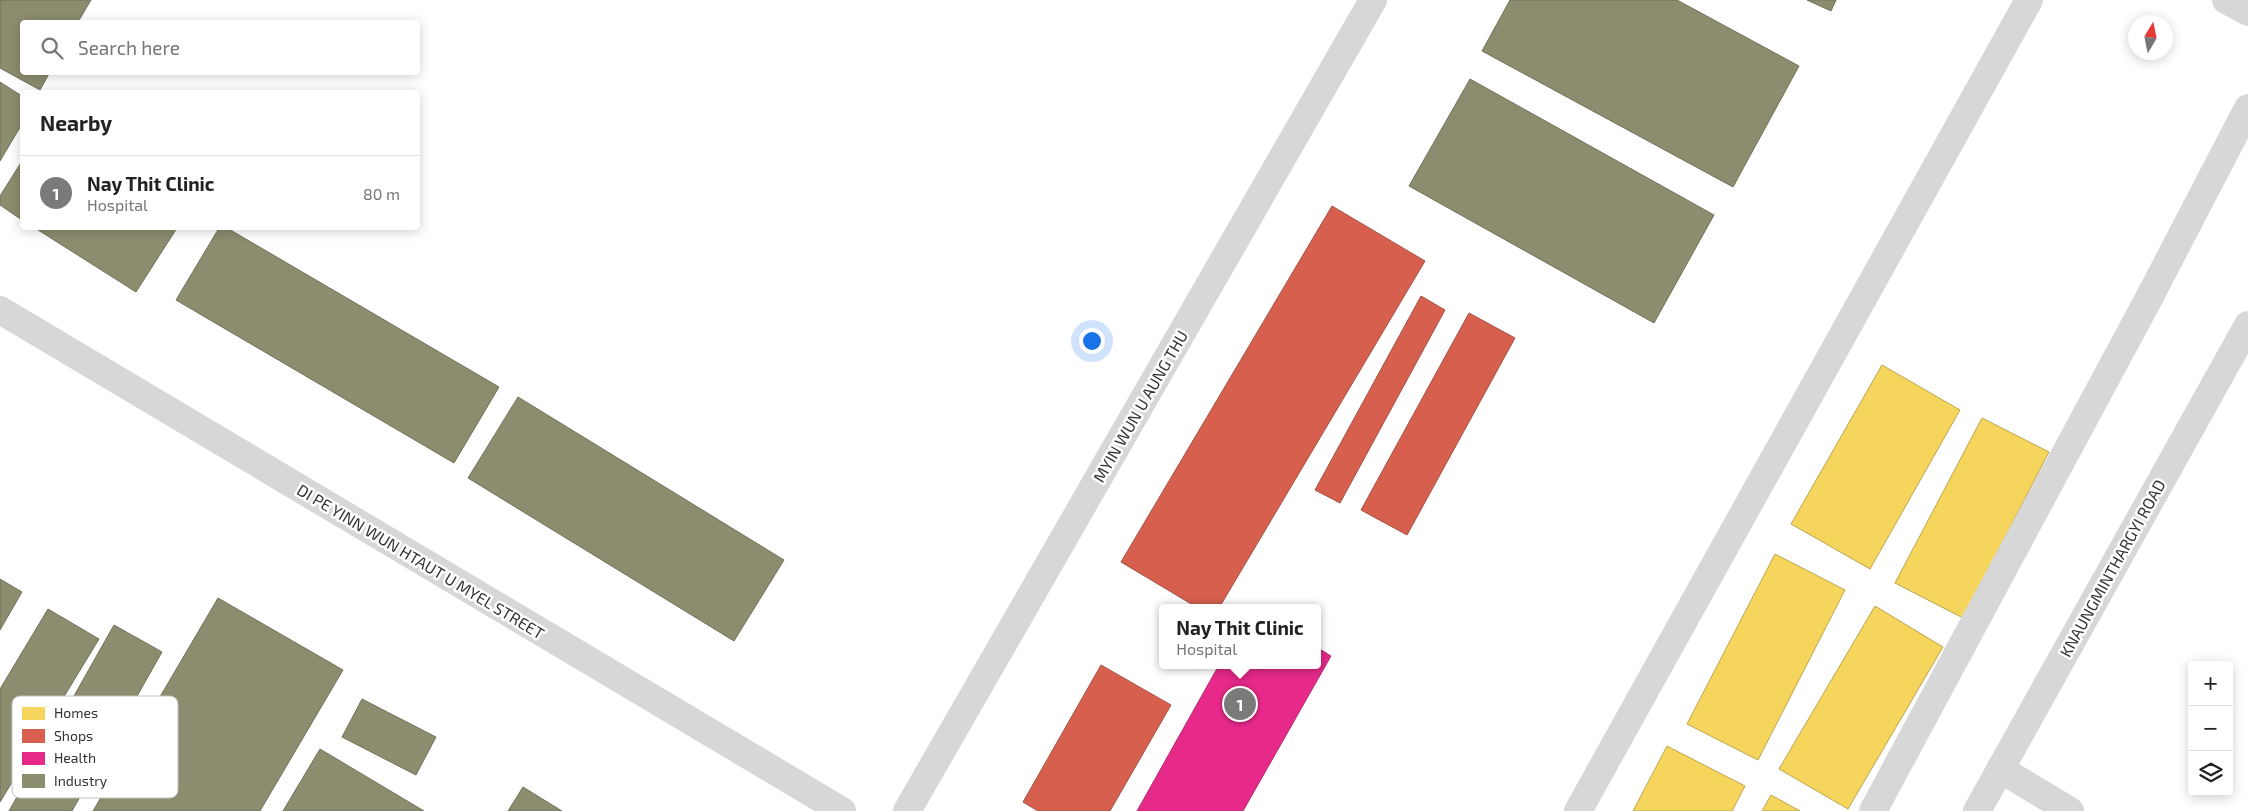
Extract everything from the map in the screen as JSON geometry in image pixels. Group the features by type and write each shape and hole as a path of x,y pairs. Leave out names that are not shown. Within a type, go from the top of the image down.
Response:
{"street":[{"name":"MYIN WUN U AUNG THU","path":"906,811 1373,0"},
{"path":"1578,811 2029,0"},
{"path":"2226,0 2248,12"},
{"path":"1873,811 2148,300 2248,108"},
{"name":"DI PE YINN WUN HTAUT U MYEL STREET","path":"0,310 842,811"},
{"name":"KNAUNGMINTHARGYI ROAD","path":"1977,811 2248,325"},
{"path":"2000,769 2070,811"}],"building: Homes":[{"path":"1882,365 1960,410 1870,569 1791,524"},
{"path":"1982,418 2049,452 1963,618 1895,583"},
{"path":"1775,554 1845,590 1758,760 1687,724"},
{"path":"1875,606 1943,647 1848,809 1779,769"},
{"path":"1667,746 1745,786 1732,811 1633,811"},
{"path":"1771,795 1800,811 1762,811"}],"building: Shops":[{"path":"1332,206 1425,261 1221,604 1191,604 1121,562"},
{"path":"1421,296 1445,310 1340,503 1315,490"},
{"path":"1469,313 1515,338 1407,535 1361,510"},
{"path":"1101,665 1171,705 1110,811 1038,811 1023,802"}],"building: Health":[{"path":"1321,650 1331,656 1243,811 1137,811 1217,669 1321,669"}],"building: Industry":[{"path":"0,0 91,0 79,20 20,20 20,75 48,75 40,90 0,68"},
{"path":"1510,0 1677,0 1799,66 1733,187 1482,51"},
{"path":"1807,0 1836,0 1831,11"},
{"path":"1470,79 1714,215 1654,323 1409,186"},
{"path":"0,82 20,95 20,127 0,161"},
{"path":"20,164 20,219 0,205 0,196"},
{"path":"38,230 176,230 136,292"},
{"path":"218,230 230,230 499,387 454,463 176,300"},
{"path":"518,397 784,560 734,641 468,478"},
{"path":"0,579 22,592 0,630"},
{"path":"218,598 343,670 260,811 93,811 101,798 178,798 178,696 160,696"},
{"path":"48,609 99,639 64,696 12,696 12,782 0,802 0,689"},
{"path":"114,625 162,652 137,696 74,696"},
{"path":"362,699 436,737 416,775 342,737"},
{"path":"320,749 424,811 283,811"},
{"path":"523,787 562,811 508,811"},
{"path":"16,798 79,798 72,811 9,811"}],"place":[{"name":"Nay Thit Clinic","path":"1240,704"}]}
